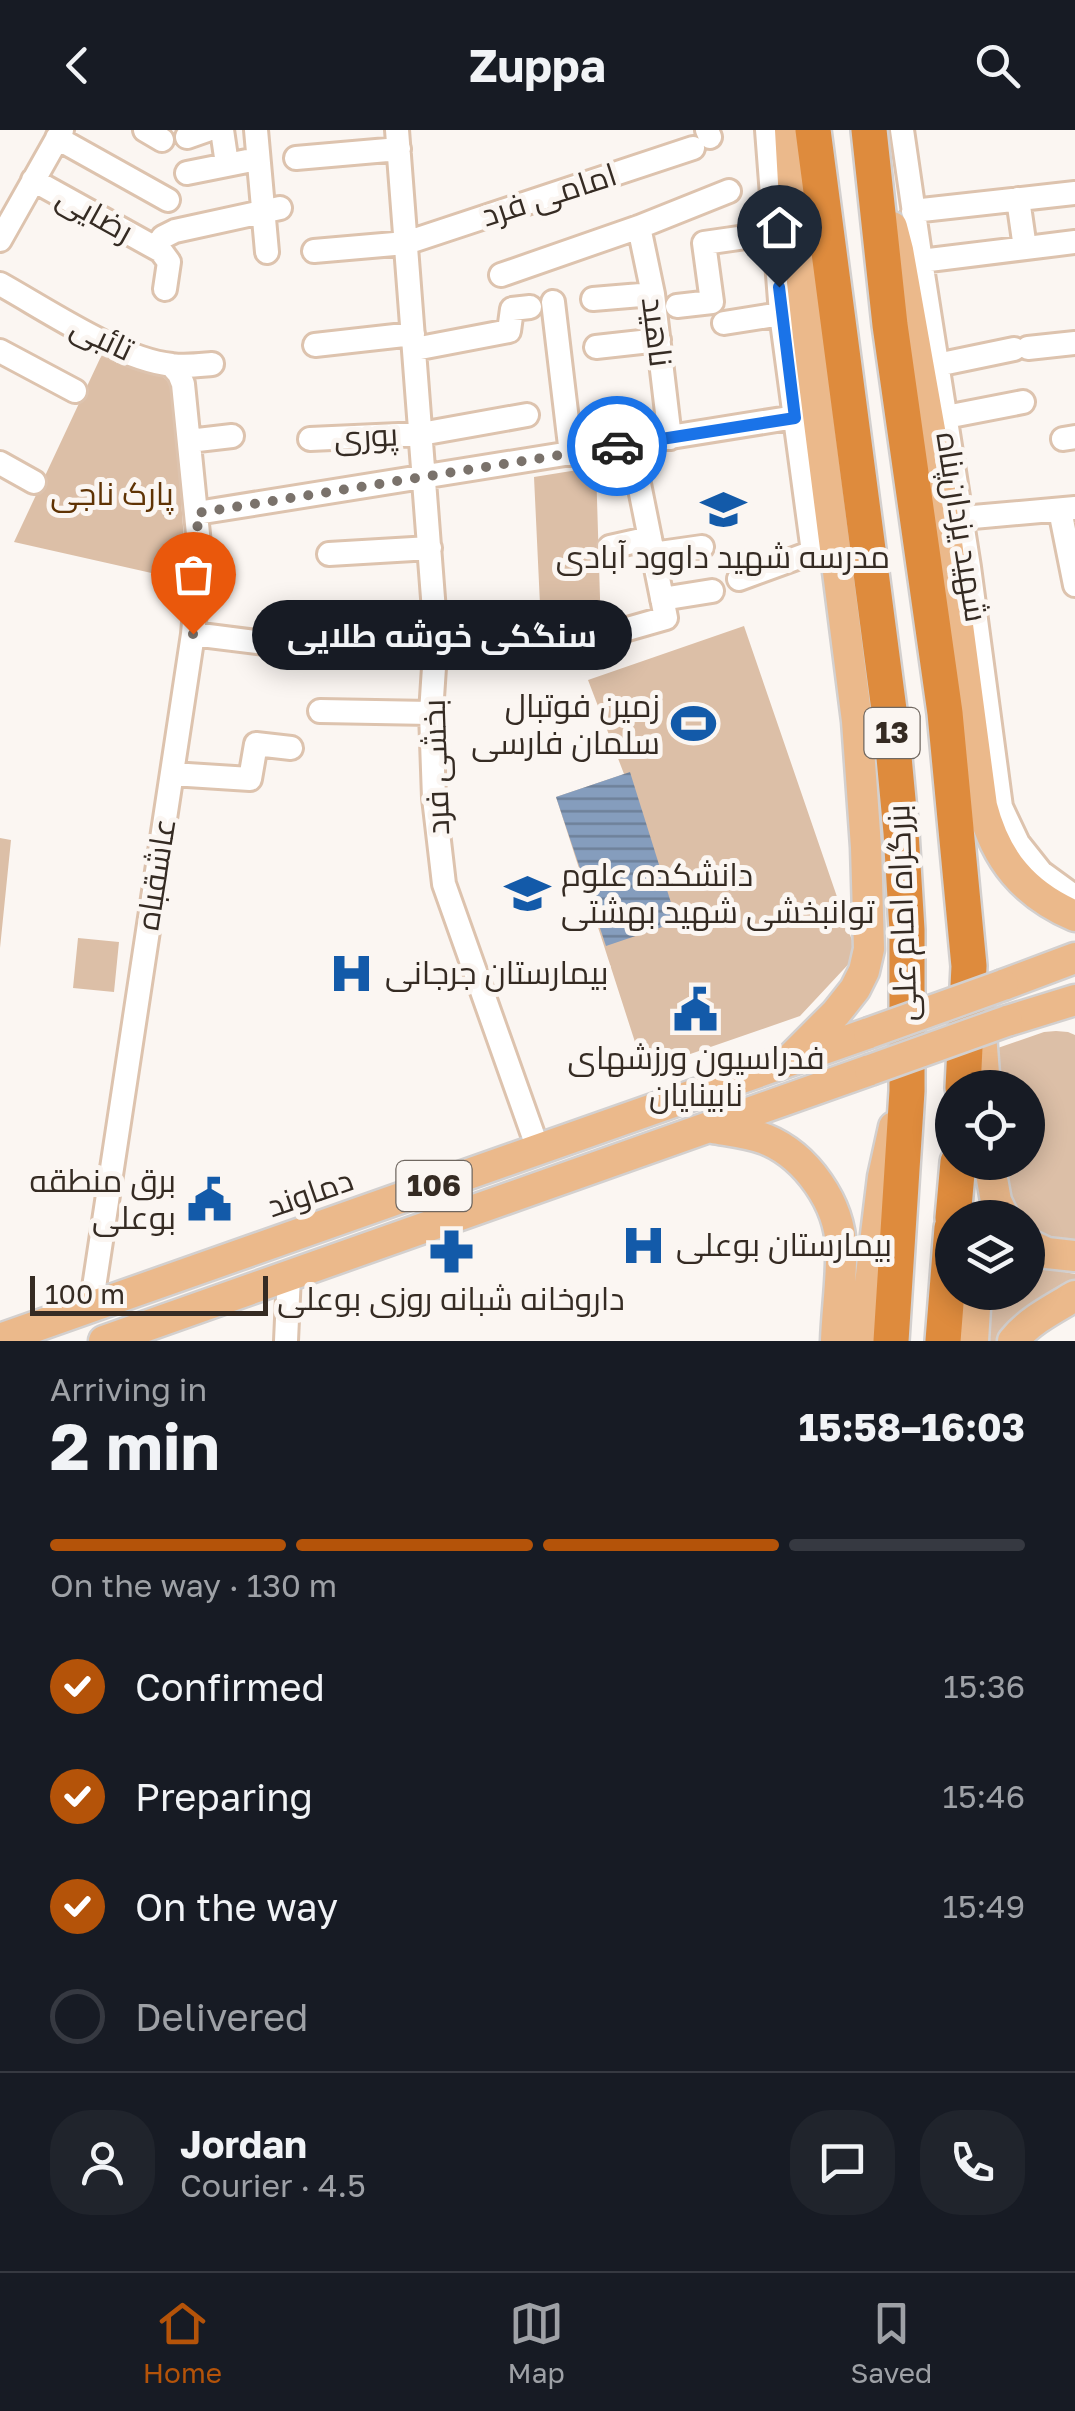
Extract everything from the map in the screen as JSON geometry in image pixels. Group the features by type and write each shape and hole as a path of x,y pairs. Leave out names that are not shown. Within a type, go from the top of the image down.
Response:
{"highway":[{"name":"بزرگراه امام علی","path":"813,130 893,742 907,930 907,1091 892,1341"},
{"name":"بزرگراه امام علی","path":"870,139 890,325 945,712 969,966 964,1070"},
{"path":"943,1341 945,1310"}],"main road":[{"path":"790,130 806,316 857,720 869,949 856,988 790,1059"},
{"path":"870,139 898,250 938,475 987,826 996,846 1034,894 1075,916"},
{"name":"دماوند","path":"0,1339 1075,958"},
{"path":"969,966 978,999 984,1070"},
{"name":"106","path":"104,1341 161,1330 289,1275 1075,1000"},
{"path":"1012,1019 1075,1020"},
{"path":"863,1341 882,1176 890,1138 907,1091"},
{"path":"710,1128 742,1132 780,1146 812,1175 822,1190 839,1228 841,1248 836,1341"},
{"path":"1045,1252 1075,1256"},
{"path":"1013,1341 1021,1331 1075,1296"},
{"path":"972,1341 975,1310"}],"street":[{"path":"187,173 237,162 222,130"},
{"path":"256,130 272,209 267,252"},
{"path":"739,579 813,552 781,314 767,130"},
{"name":"شهید یزدان‌پناه","path":"902,130 962,518 1001,807 1018,843 1041,872 1075,898"},
{"path":"0,240 59,134 168,200"},
{"name":"امامی فرد","path":"314,251 406,242 703,138"},
{"path":"296,158 398,140"},
{"name":"بخشی فرد","path":"398,140 436,636 432,712 434,798 444,884 538,1150"},
{"name":"رضایی","path":"33,180 156,248"},
{"path":"501,275 729,191"},
{"path":"914,211 1075,192"},
{"path":"1018,199 1025,248"},
{"path":"165,289 170,262 156,248 163,237 272,209"},
{"name":"ناهید","path":"639,226 653,294 670,438"},
{"path":"677,306 712,302 704,243 774,232"},
{"path":"920,261 1025,248 1074,248"},
{"name":"تائبی","path":"0,284 128,352 172,365 212,364"},
{"path":"593,299 653,294"},
{"path":"554,302 571,454"},
{"path":"315,345 414,342 510,331 512,309 530,308"},
{"path":"724,323 781,314"},
{"path":"596,347 659,340"},
{"path":"937,364 1075,342"},
{"path":"0,351 74,392"},
{"name":"عاشقباه","path":"91,1307 193,634 199,568 182,379 172,365"},
{"path":"946,417 1022,402"},
{"name":"پوری","path":"310,439 421,434 527,415"},
{"path":"197,513 795,418"},
{"path":"189,440 232,436"},
{"path":"632,444 664,608"},
{"path":"0,463 34,482"},
{"path":"962,518 1068,509 1075,585"},
{"path":"610,547 702,547"},
{"path":"329,554 430,548"},
{"path":"617,632 664,608 712,591"},
{"path":"193,634 280,645"},
{"path":"349,640 436,636"},
{"path":"320,711 432,712"},
{"path":"172,774 250,779 256,744 291,748"},
{"path":"286,1341 289,1275"}],"green space":[{"name":"پارک ناجی","path":"104,350 152,369 173,389 187,581 14,542"},
{"path":"596,467 602,663 543,668 534,477"},
{"path":"744,626 857,955 800,1016 644,1070 556,797 624,774 588,680"},
{"path":"0,838 11,840 0,948"},
{"path":"78,938 119,942 114,992 73,988"},
{"path":"1044,1032 1075,1035 1075,1240 1068,1243 1045,1237 1045,1200 1012,1200 1003,1180 1045,1180 1045,1070 989,1070 989,1051"},
{"path":"1045,1268 1075,1274 1075,1286 1045,1308"},
{"path":"989,1310 1043,1310 1001,1341 986,1341"}],"water":[{"path":"630,772 677,922 606,946 556,797"}],"way so far":[{"path":"193,634 200,554 197,513 617,446"}],"place":[{"name":"مدرسه شهید داوود آبادی","path":"723,509"},
{"name":"سنگکی خوشه طلایی","path":"193,634"},
{"name":"زمین فوتبال سلمان فارسی","path":"693,724"},
{"name":"دانشکده علوم توانبخشی شهید بهشتی","path":"528,893"},
{"name":"بیمارستان جرجانی","path":"352,973"},
{"name":"فدراسیون ورزشهای نابینایان","path":"696,1010"},
{"name":"برق منطقه بوعلی","path":"209,1199"},
{"name":"بیمارستان بوعلی","path":"643,1245"},
{"name":"داروخانه شبانه روزی بوعلی","path":"451,1251"}],"route":[{"path":"617,446 795,418 779,287"}]}
